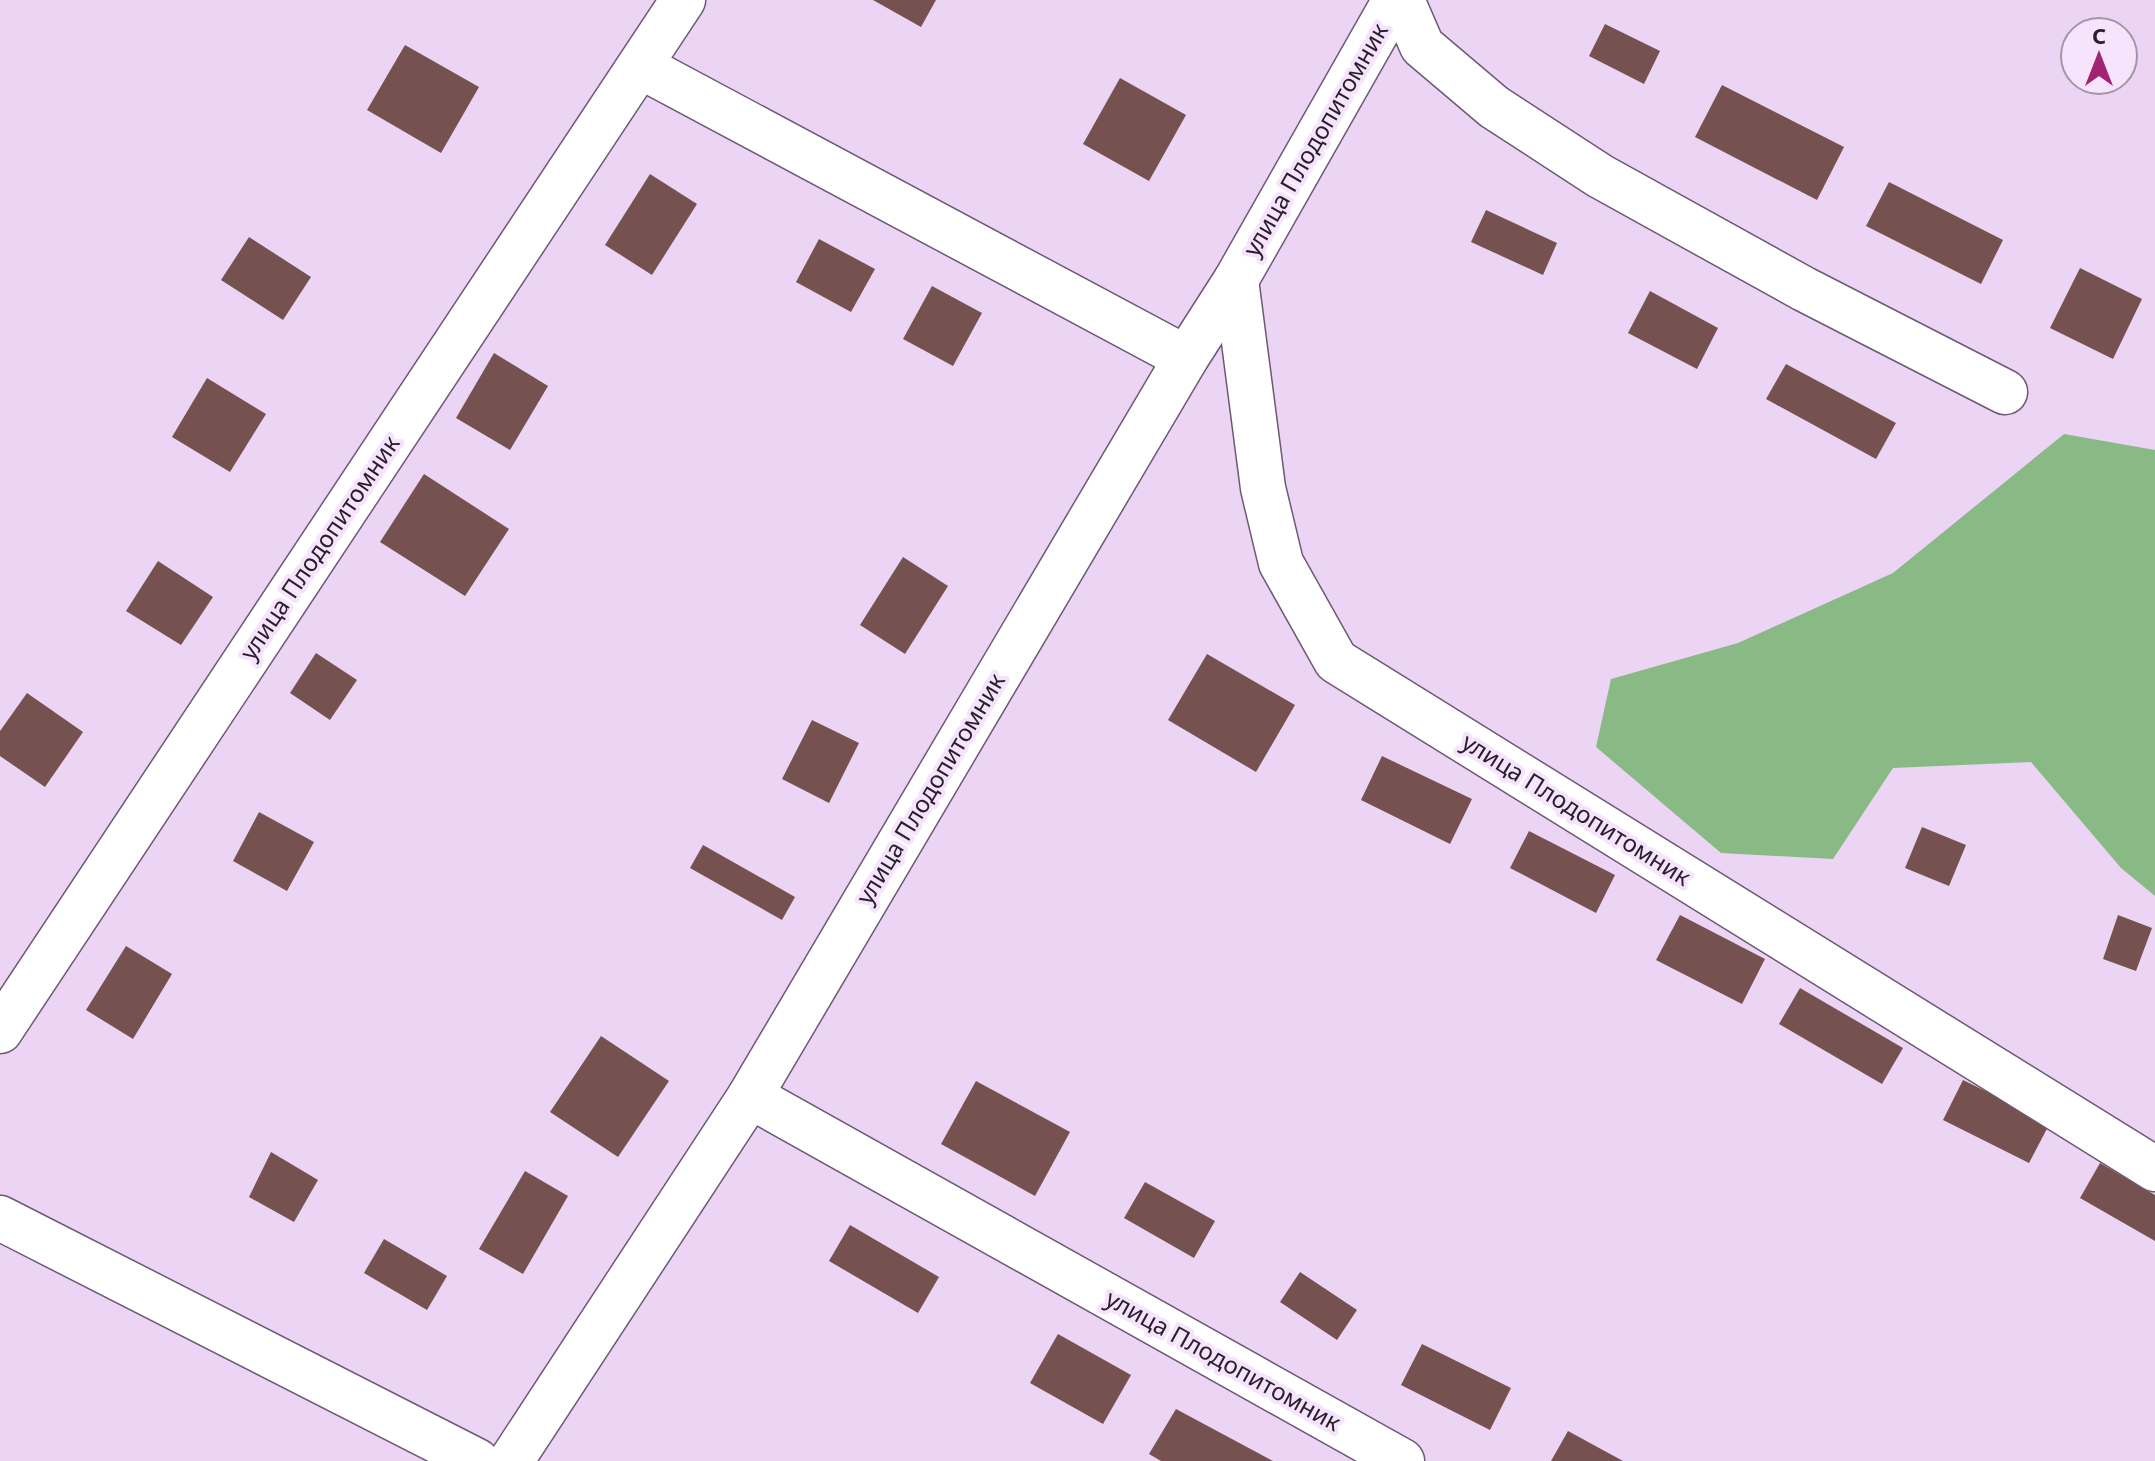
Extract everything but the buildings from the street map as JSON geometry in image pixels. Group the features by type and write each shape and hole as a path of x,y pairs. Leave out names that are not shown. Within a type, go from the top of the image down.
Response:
{"street":[{"name":"улица Плодопитомник","path":"0,1031 683,0"},
{"name":"улица Плодопитомник","path":"511,1461 750,1096 1186,358 1236,280 1395,0"},
{"path":"1402,0 1422,46 1507,116 1614,184 1804,289 2005,392"},
{"path":"640,66 1186,358"},
{"name":"улица Плодопитомник","path":"1236,280 1263,488 1281,563 1336,661 2155,1169"},
{"name":"улица Плодопитомник","path":"750,1096 1402,1461"},
{"path":"0,1218 477,1461"}],"green space":[{"path":"2064,434 2155,450 2155,896 2121,868 2031,762 1893,768 1833,859 1721,853 1596,747 1611,679 1738,643 1893,573"}]}
